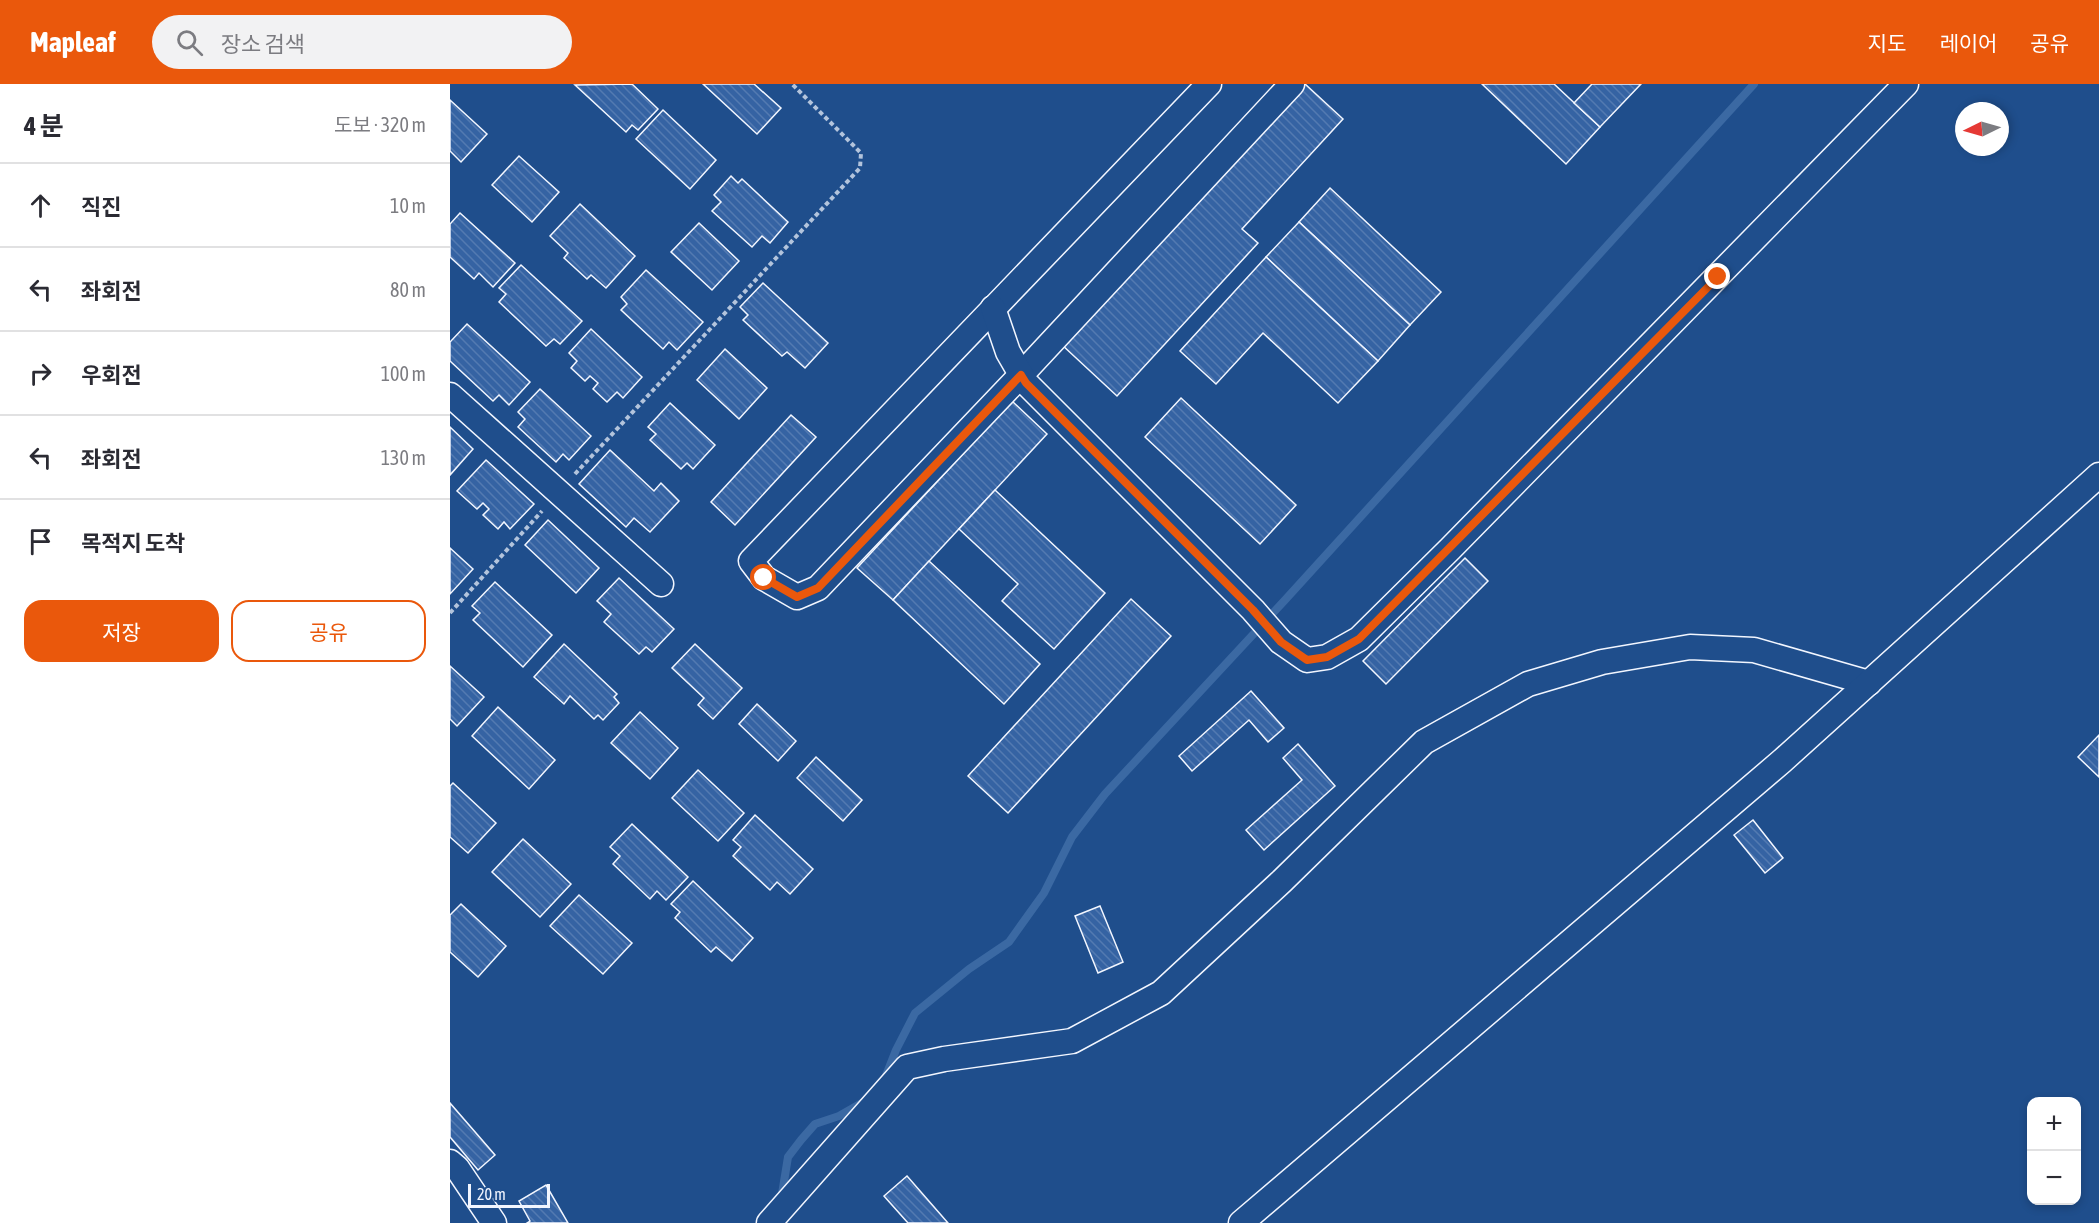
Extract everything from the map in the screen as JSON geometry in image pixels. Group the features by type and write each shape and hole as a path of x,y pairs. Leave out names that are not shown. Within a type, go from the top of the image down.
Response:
{"street":[{"path":"1209,84 751,561 764,578 797,597 818,588 1021,375 1292,84"},
{"path":"993,308 1008,352 1026,383 1253,610 1281,642 1307,660 1327,657 1359,639 1492,507 1906,84"},
{"path":"450,394 661,584"},
{"path":"1241,1223 1782,761 2099,475"},
{"path":"770,1223 907,1067 944,1059 1072,1041 1161,993 1282,881 1424,742 1528,684 1602,662 1690,647 1754,650 1869,683"},
{"path":"450,1162 457,1168 494,1223"}],"path":[{"path":"450,613 559,492 860,168 861,153 792,84"}],"building":[{"path":"632,84 658,109 638,130 632,125 626,132 575,85"},
{"path":"703,84 754,84 781,108 757,134"},
{"path":"1301,84 1305,84 1343,119 1242,229 1258,243 1117,396 1061,344"},
{"path":"1482,84 1554,84 1600,127 1566,164"},
{"path":"1592,84 1641,84 1600,127 1574,103"},
{"path":"450,100 487,134 461,162 450,151"},
{"path":"663,110 716,160 690,189 636,139"},
{"path":"519,156 559,192 532,222 492,185"},
{"path":"731,176 738,183 742,179 788,222 770,243 762,236 752,247 712,211 721,202 714,195"},
{"path":"1330,188 1441,292 1410,325 1299,222"},
{"path":"580,204 635,256 606,288 591,275 587,279 564,258 568,253 550,236"},
{"path":"460,213 515,263 493,287 479,273 474,279 450,257 450,224"},
{"path":"1299,222 1410,325 1378,361 1266,257"},
{"path":"699,223 739,261 712,290 671,252"},
{"path":"1266,257 1378,361 1338,403 1263,333 1216,384 1180,351"},
{"path":"521,265 582,321 560,344 554,339 546,346 499,302 506,294 499,288"},
{"path":"646,270 703,322 677,350 669,342 663,349 621,310 627,304 621,297"},
{"path":"763,283 828,343 805,368 787,352 782,356 743,320 748,315 740,307"},
{"path":"467,324 530,382 509,405 499,395 493,401 450,361 450,342"},
{"path":"591,329 642,377 623,398 617,392 607,402 593,389 598,383 590,376 585,381 571,368 577,361 569,353"},
{"path":"725,349 767,388 739,419 697,380"},
{"path":"540,389 591,436 569,460 563,454 556,462 518,427 525,419 518,412"},
{"path":"1181,398 1296,505 1260,544 1145,437"},
{"path":"1012,401 1047,434 893,600 857,568"},
{"path":"670,403 715,445 693,469 687,463 681,469 650,440 656,434 648,427"},
{"path":"791,415 816,437 735,525 711,502"},
{"path":"450,427 473,449 450,475"},
{"path":"610,450 654,491 661,483 679,501 650,532 634,518 626,527 579,484"},
{"path":"486,460 534,504 510,529 504,522 498,529 483,515 489,509 483,503 477,509 457,491"},
{"path":"995,490 1105,593 1054,649 1002,601 1018,584 959,529"},
{"path":"548,520 599,568 576,593 525,545"},
{"path":"450,548 473,569 450,594"},
{"path":"1465,558 1488,581 1386,684 1363,661"},
{"path":"929,561 1040,664 1004,704 893,600"},
{"path":"619,578 674,629 652,652 646,647 639,654 604,622 611,614 597,601"},
{"path":"495,582 552,635 523,667 473,620 480,613 472,606"},
{"path":"1131,599 1171,636 1008,813 968,776"},
{"path":"564,644 617,694 614,697 619,703 603,720 598,715 594,719 570,696 564,704 534,677"},
{"path":"695,644 742,688 713,719 698,705 704,698 672,668"},
{"path":"450,666 484,697 457,726 450,719"},
{"path":"1251,691 1284,728 1268,742 1249,720 1192,771 1179,756"},
{"path":"757,704 796,741 778,761 739,724"},
{"path":"498,707 555,760 529,789 472,736"},
{"path":"640,712 678,748 650,779 611,743"},
{"path":"2099,735 2099,777 2078,757"},
{"path":"1298,744 1335,786 1264,850 1246,830 1302,780 1283,758"},
{"path":"816,757 862,800 843,821 797,778"},
{"path":"698,770 744,813 718,841 672,798"},
{"path":"453,783 496,823 468,853 450,837 450,786"},
{"path":"755,815 813,869 790,894 777,882 770,890 733,856 741,847 733,840"},
{"path":"1753,820 1783,858 1765,873 1734,835"},
{"path":"632,824 688,877 666,900 657,891 650,899 613,864 620,856 610,847"},
{"path":"523,839 571,884 540,917 492,872"},
{"path":"693,881 753,938 732,961 716,947 711,952 675,918 680,912 671,904"},
{"path":"579,895 632,943 603,974 550,926"},
{"path":"461,904 506,946 478,977 450,952 450,915"},
{"path":"1100,906 1123,962 1098,973 1075,916"},
{"path":"450,1103 495,1155 478,1170 450,1137"},
{"path":"907,1176 948,1223 908,1223 884,1196"},
{"path":"546,1185 568,1223 527,1223 530,1221 519,1201"}],"waterway":[{"path":"885,1078 915,1013 969,969 1009,942 1044,893 1072,837 1105,794 1285,600 1754,84"},
{"path":"781,1200 788,1157 801,1140 815,1124 839,1116 867,1100"}],"route":[{"path":"764,578 797,597 818,588 1021,375 1026,383 1253,610 1281,642 1307,660 1327,657 1359,639 1718,277"}]}
